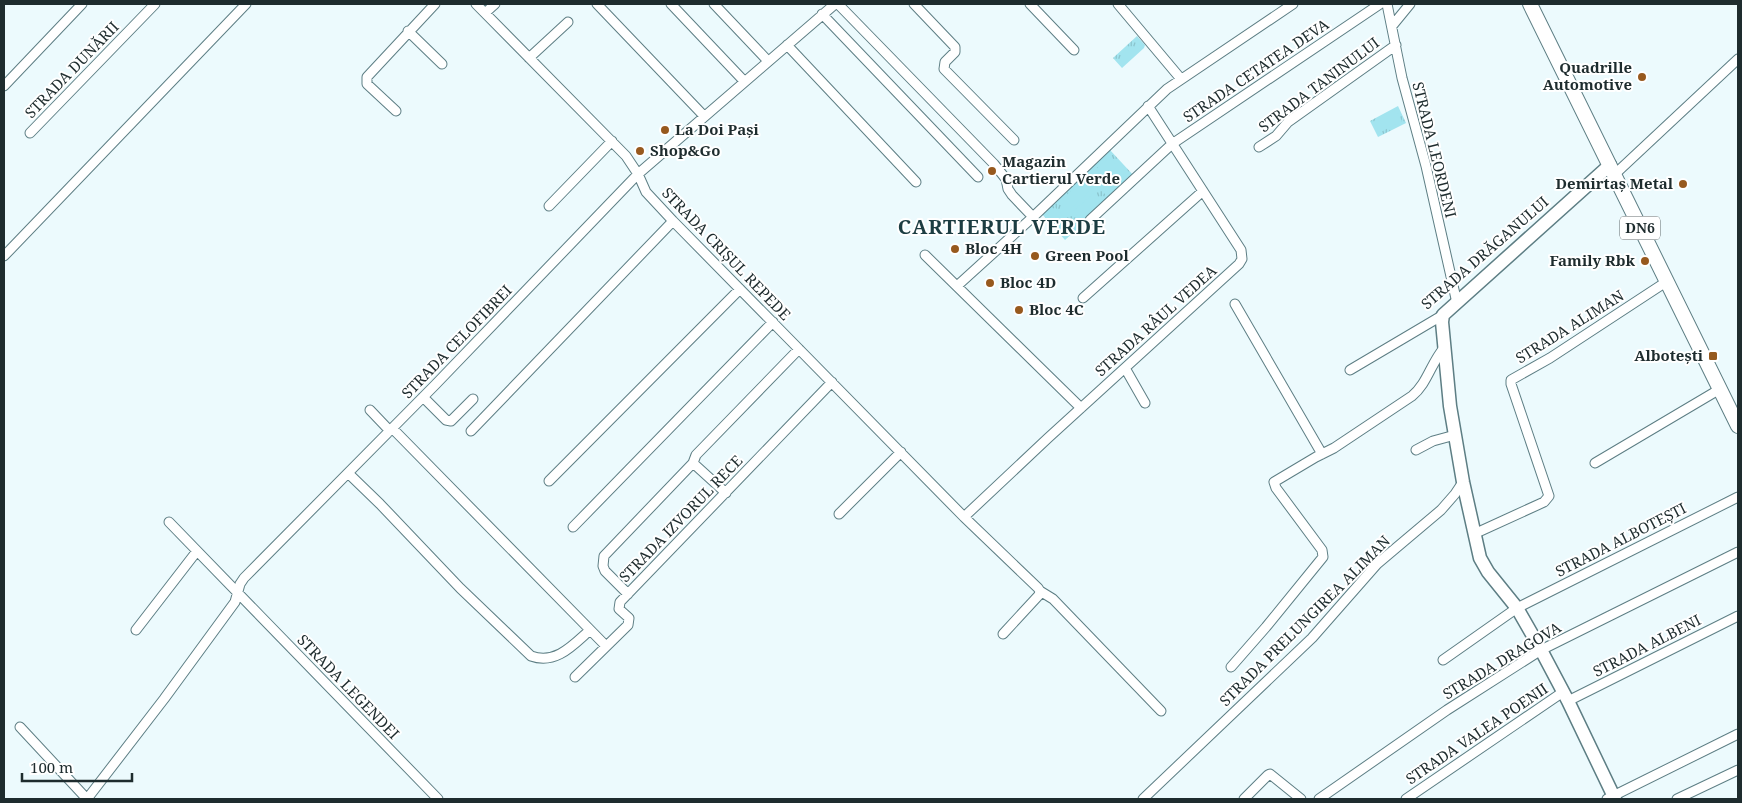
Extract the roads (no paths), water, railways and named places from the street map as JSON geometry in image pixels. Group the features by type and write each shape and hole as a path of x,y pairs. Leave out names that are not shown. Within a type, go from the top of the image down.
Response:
{"main road":[{"name":"DN6","path":"1530,4 1738,426"}],"street":[{"path":"4,86 82,4"},
{"name":"STRADA DUNĂRII","path":"30,133 155,4"},
{"path":"4,256 246,4"},
{"path":"396,111 366,81 366,77 435,4"},
{"name":"STRADA CRIȘUL REPEDE","path":"476,4 626,156 638,174 646,192 673,221 964,518 1040,591 1052,599 1161,710"},
{"path":"485,13 495,4"},
{"path":"597,4 704,116"},
{"path":"671,4 744,81"},
{"path":"714,4 768,61"},
{"path":"836,4 994,164 1006,179 1008,189 1012,195 1033,217"},
{"name":"STRADA CELOFIBREI","path":"87,799 164,700 235,602 240,584 244,578 423,397 638,174 822,14 836,4"},
{"path":"914,4 955,47 955,52 945,62 944,69 1014,140"},
{"path":"1030,4 1074,50"},
{"path":"1118,4 1181,79"},
{"path":"957,286 1033,217 1148,106 1181,79 1293,4"},
{"name":"STRADA CETATEA DEVA","path":"1090,220 1172,144 1380,4"},
{"name":"STRADA LEORDENI","path":"1387,4 1403,84 1426,166 1457,303"},
{"path":"1392,26 1410,4"},
{"path":"822,14 978,177"},
{"path":"529,58 568,22"},
{"path":"408,31 442,64"},
{"path":"787,45 916,182"},
{"name":"STRADA TANINULUI","path":"1259,147 1276,136 1288,122 1396,45"},
{"path":"1612,170 1738,59"},
{"path":"1083,298 1203,192 1148,106"},
{"path":"549,206 612,141"},
{"name":"STRADA DRĂGANULUI","path":"1350,370 1443,315 1612,170"},
{"name":"STRADA RÂUL VEDEA","path":"964,518 1048,438 1239,264 1242,259 1241,250 1203,192"},
{"path":"471,431 673,221"},
{"path":"925,255 1081,408"},
{"name":"STRADA ALIMAN","path":"1474,534 1544,502 1550,496 1511,384 1512,380 1550,358 1666,282"},
{"path":"550,481 740,289"},
{"path":"1235,304 1322,454"},
{"path":"1443,315 1444,348 1450,406 1463,482 1483,565 1517,608 1541,650 1565,696 1612,798 1738,734"},
{"path":"573,527 773,322"},
{"path":"1231,667 1324,557 1322,550 1276,488 1274,482 1334,448 1417,392 1426,379 1434,361 1444,348"},
{"path":"628,594 605,571 602,566 604,556 693,463 696,455 799,349"},
{"path":"1124,368 1145,404"},
{"name":"STRADA IZVORUL RECE","path":"575,677 628,624 629,618 620,609 620,602 832,382"},
{"path":"1595,463 1720,389"},
{"path":"423,397 446,420 451,421 473,399"},
{"path":"370,410 606,646"},
{"path":"1416,450 1432,441 1455,435"},
{"path":"839,514 901,452"},
{"path":"693,463 726,493"},
{"path":"348,473 460,588 531,656 544,659 561,654 590,630"},
{"name":"STRADA PRELUNGIREA ALIMAN","path":"1143,799 1312,638 1377,564 1441,510 1456,494 1463,482"},
{"name":"STRADA ALBOTEȘTI","path":"1443,660 1517,608 1738,497"},
{"path":"169,522 238,594"},
{"path":"136,630 197,551"},
{"name":"STRADA DRAGOVA","path":"1319,799 1446,710 1541,650 1738,552"},
{"path":"1003,634 1040,591"},
{"name":"STRADA LEGENDEI","path":"238,594 438,799"},
{"name":"STRADA ALBENI","path":"1565,696 1738,616"},
{"name":"STRADA VALEA POENII","path":"1406,799 1565,696"},
{"path":"20,727 87,799"},
{"path":"1677,799 1738,770"},
{"path":"1244,799 1270,774 1301,799"}],"place":[{"name":"Quadrille Automotive","path":"1642,77"},
{"name":"La Doi Pași","path":"665,130"},
{"name":"Shop&Go","path":"640,151"},
{"name":"Magazin Cartierul Verde","path":"992,171"},
{"name":"Demirtaș Metal","path":"1683,184"},
{"name":"Bloc 4H","path":"955,249"},
{"name":"Green Pool","path":"1035,256"},
{"name":"Family Rbk","path":"1645,261"},
{"name":"Bloc 4D","path":"990,283"},
{"name":"Bloc 4C","path":"1019,310"},
{"name":"Albotești","path":"1713,356"}],"district":[{"name":"CARTIERUL VERDE","path":"1002,227"}]}
